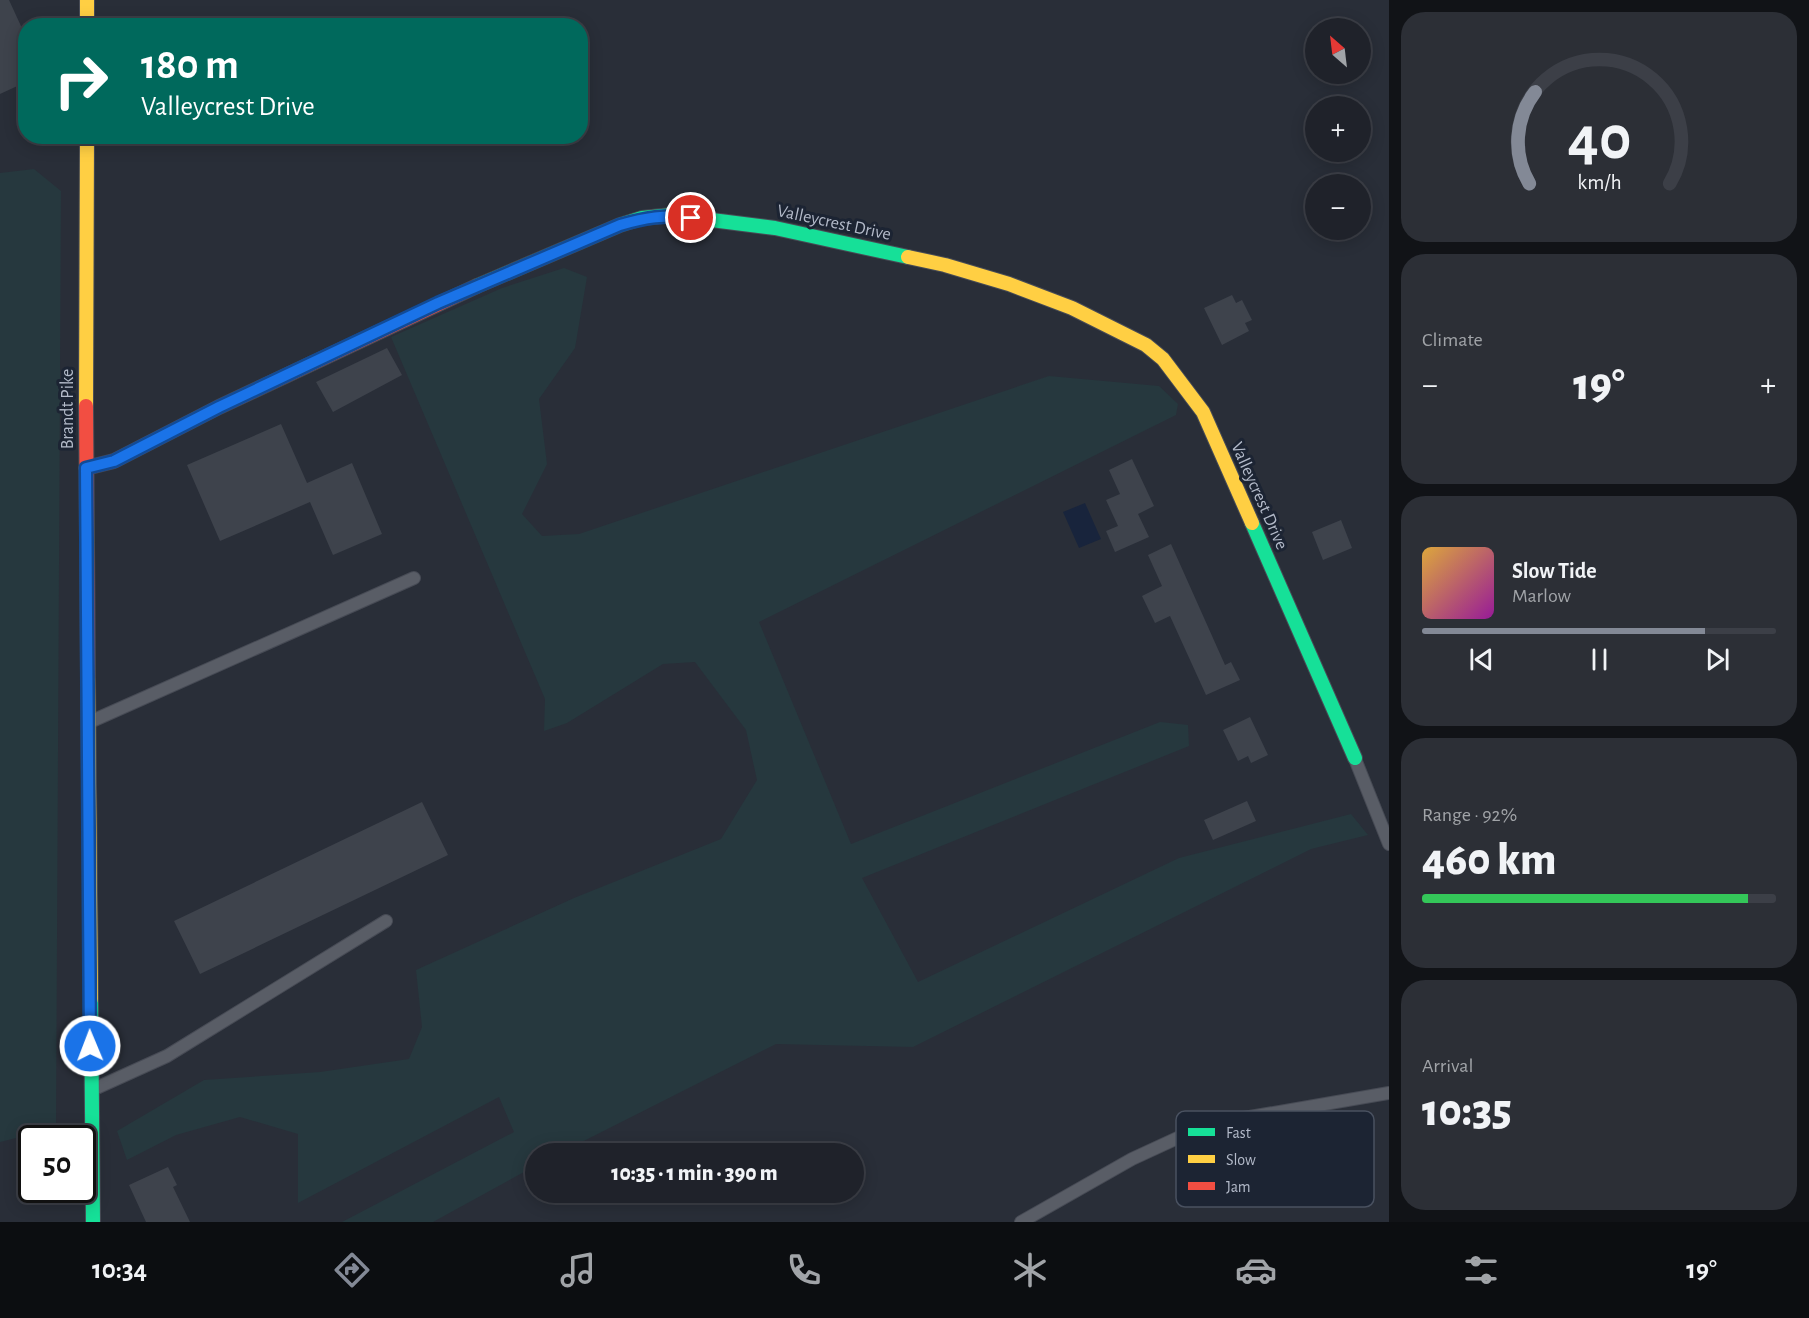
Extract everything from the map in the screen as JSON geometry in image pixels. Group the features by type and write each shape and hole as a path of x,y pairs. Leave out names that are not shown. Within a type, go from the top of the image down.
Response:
{"street":[{"path":"87,0 87,18"},
{"name":"Brandt Pike","path":"87,144 86,468 93,1222"},
{"name":"Valleycrest Drive","path":"86,468 122,457 219,407 438,303 620,225 642,218 672,215 775,228 945,265 1072,308 1131,336 1163,359 1203,412 1354,758"}],"lane":[{"path":"88,723 414,578"},
{"path":"1354,758 1389,844"},
{"path":"90,1090 167,1056 386,921"},
{"path":"1285,1111 1389,1093"},
{"path":"1021,1222 1132,1159 1176,1139"}],"shaded area":[{"path":"34,169 61,191 56,1125 18,1125 18,1138 0,1142 0,173"},
{"path":"564,268 587,277 575,348 539,399 547,464 522,514 542,536 579,534 1049,376 1159,386 1178,404 1176,415 759,622 851,844 1160,722 1188,725 1189,746 862,878 918,982 1179,858 1351,814 1368,835 1311,849 913,1047 776,1044 580,1143 525,1143 525,1171 433,1222 342,1222 514,1132 499,1097 298,1203 298,1134 240,1117 176,1135 127,1160 117,1131 204,1080 320,1072 409,1059 422,1027 416,970 574,898 721,839 757,780 746,730 695,662 663,664 567,723 544,731 545,699 391,337 502,288"}],"water":[{"path":"1085,503 1101,539 1079,548 1063,512"}],"building":[{"path":"0,0 9,0 18,20 18,86 0,94"},
{"path":"1232,295 1236,303 1242,300 1252,320 1245,323 1249,331 1222,345 1204,308"},
{"path":"387,348 402,375 333,412 316,382"},
{"path":"281,424 307,483 352,463 382,534 333,555 310,502 220,541 187,465"},
{"path":"1132,459 1154,506 1138,514 1149,537 1115,552 1106,531 1118,526 1106,500 1120,494 1109,470"},
{"path":"1341,520 1352,548 1323,560 1312,532"},
{"path":"1171,544 1225,665 1231,662 1240,680 1206,695 1170,616 1155,623 1142,596 1162,586 1148,555"},
{"path":"1250,717 1268,755 1251,763 1248,756 1238,761 1223,730"},
{"path":"1247,801 1256,821 1213,840 1204,820"},
{"path":"422,802 448,855 200,974 174,921"},
{"path":"168,1167 177,1185 173,1187 190,1222 146,1222 129,1185"}],"traffic: fast":[{"path":"477,286 620,225 642,218 672,215 775,228 908,257"},
{"path":"1252,523 1355,758"},
{"path":"91,999 93,1222"}],"traffic: slow":[{"path":"87,0 87,18"},
{"path":"86,406 87,144"},
{"path":"908,257 945,265 1009,284 1072,308 1146,345 1163,359 1203,412 1252,523"},
{"path":"88,676 91,999"}],"traffic: jam":[{"path":"86,468 114,461 219,407 477,286"},
{"path":"86,406 88,676"}],"route":[{"path":"90,1046 86,468 114,461 219,407 438,303 620,225 642,218 672,215 691,218"}]}
